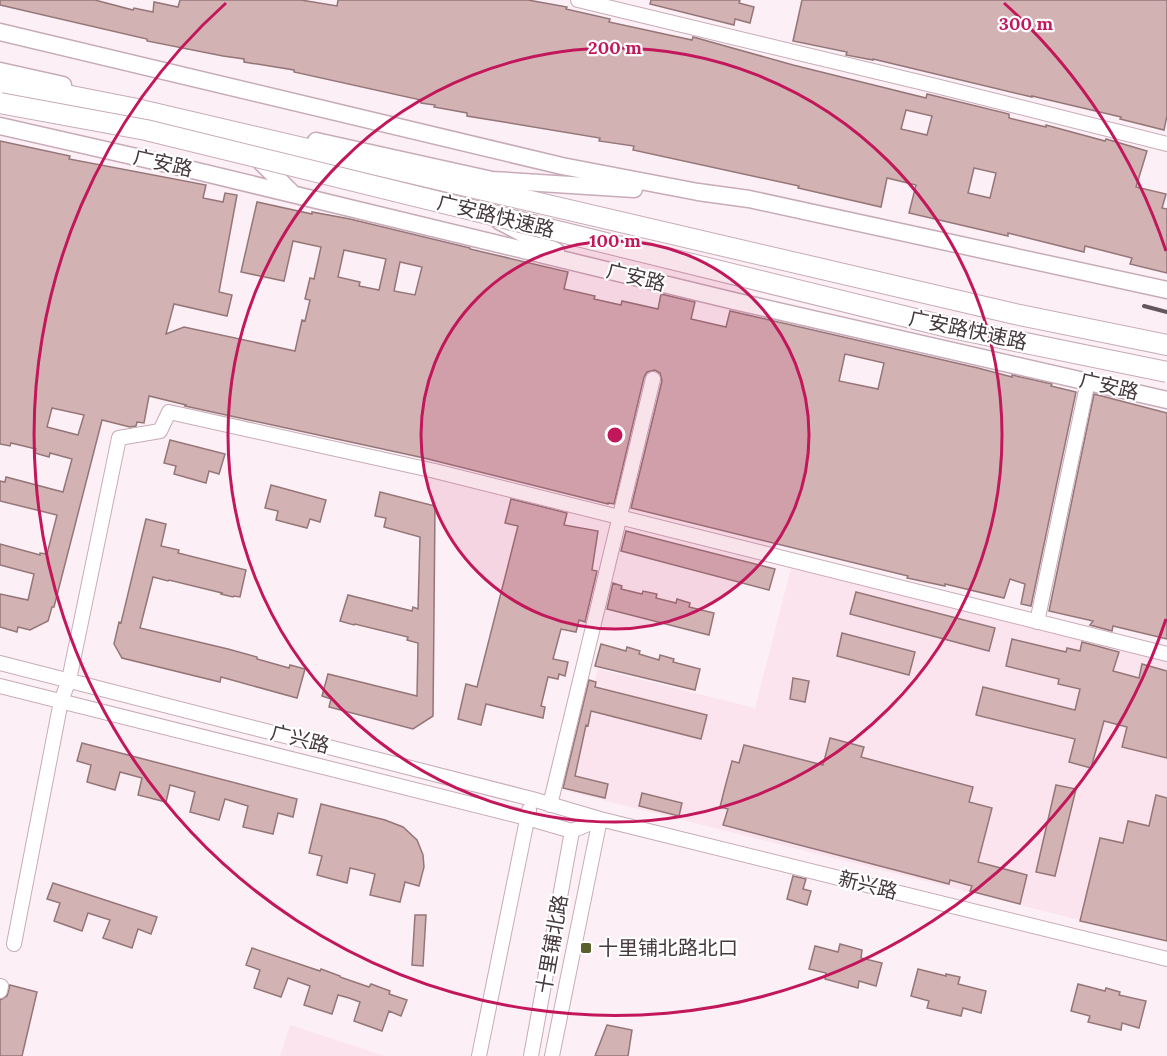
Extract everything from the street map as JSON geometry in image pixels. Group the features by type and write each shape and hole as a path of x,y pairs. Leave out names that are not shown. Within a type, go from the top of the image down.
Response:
{"highway":[{"name":"广安路快速路","path":"0,82 132,108 1015,314 1167,345"},
{"name":"广安路快速路","path":"0,103 146,130 952,328 1167,372"}],"main road":[{"path":"0,32 562,166 698,192 749,199 1167,290"},
{"path":"0,71 492,180 698,192"},
{"path":"0,92 456,198 578,263"},
{"name":"广安路","path":"0,126 745,303 1167,400"},
{"path":"248,150 294,194"}],"street":[{"path":"579,0 597,2 1167,144"},
{"path":"550,805 653,380"},
{"path":"1037,622 1088,381"},
{"path":"14,944 61,701 69,680 119,438 160,431 169,412 435,471 1167,654"},
{"name":"广兴路","path":"0,663 532,799 600,819"},
{"name":"广兴路","path":"0,686 572,831"},
{"path":"479,1056 532,799"},
{"path":"572,831 600,819"},
{"name":"新兴路","path":"600,819 1167,959"},
{"name":"十里铺北路","path":"552,1056 600,819"},
{"name":"十里铺北路","path":"531,1056 572,831"}],"shaded area":[{"path":"791,568 1167,662 1167,942 567,791 598,669 755,708"},
{"path":"290,1025 385,1056 280,1056"}],"building":[{"path":"0,0 95,0 133,10 134,8 153,12 154,2 178,7 180,0 301,0 337,6 338,0 528,0 567,7 566,9 610,19 609,22 692,40 693,37 793,65 926,98 927,94 1009,114 1009,118 1046,127 1046,125 1105,141 1106,139 1147,151 1136,187 1166,194 1162,208 1167,209 1167,273 1130,264 1132,258 1085,246 1084,252 1008,233 1008,236 909,213 916,185 887,178 881,207 798,188 799,186 633,150 634,146 599,141 600,138 467,116 467,113 421,103 421,100 294,72 294,70 244,62 244,59 147,41 147,39 0,5","holes":["906,110 932,116 927,135 901,129","974,168 996,173 990,198 968,193"]},
{"path":"651,0 740,0 739,3 754,7 750,23 735,19 734,25 650,4"},
{"path":"802,0 1167,0 1167,116 1164,130 1120,119 1121,117 793,41"},
{"path":"0,141 70,156 69,159 206,185 203,198 223,202 225,193 237,195 219,292 232,295 227,316 174,304 166,334 184,327 295,351 302,320 305,321 310,300 305,299 310,278 314,279 321,247 293,241 284,281 241,272 257,202 312,214 312,212 350,219 568,272 564,289 595,296 594,299 621,305 622,301 658,309 661,294 695,302 691,319 726,327 730,311 1012,377 1012,375 1052,384 1051,386 1076,392 1031,606 1021,604 1025,584 1010,579 1004,598 907,578 908,576 631,508 662,381 660,373 655,370 647,372 644,377 614,504 424,458 185,406 149,396 144,423 137,422 136,426 130,427 102,420 54,607 52,607 48,621 30,630 18,627 17,632 0,627 0,594 28,600 34,574 0,565 0,544 40,555 40,553 47,554 57,515 0,501 0,481 5,482 6,477 63,492 72,459 50,453 49,457 35,453 36,449 11,443 10,446 0,444","holes":["344,250 386,259 379,290 359,286 360,282 338,277","400,262 422,267 415,295 394,291","845,354 884,363 878,389 839,381","52,408 84,415 78,435 47,427"]},
{"path":"1094,394 1167,413 1167,639 1113,626 1112,631 1090,625 1093,621 1049,611"},
{"path":"170,440 225,454 219,474 209,471 206,483 174,474 176,466 164,463"},
{"path":"271,485 326,500 320,522 310,519 307,528 276,520 278,511 265,508"},
{"path":"380,492 435,506 433,716 413,729 329,707 331,699 322,696 328,674 417,696 418,643 407,640 408,637 340,621 348,595 412,611 413,607 418,609 420,537 384,527 386,518 375,516"},
{"path":"511,499 567,513 564,525 598,531 592,570 597,571 585,622 579,620 576,632 561,629 553,659 568,662 565,676 559,674 558,679 548,677 541,706 545,707 543,718 486,704 481,725 458,719 466,684 477,687 518,526 505,523"},
{"path":"146,519 166,524 161,546 179,550 178,553 246,570 240,597 153,577 140,628 228,649 289,668 290,665 305,669 297,698 221,677 220,682 122,658 114,644"},
{"path":"626,531 775,569 769,590 621,551"},
{"path":"613,583 622,586 621,589 642,594 643,591 657,594 656,598 676,603 677,599 690,603 689,607 714,613 709,635 607,609"},
{"path":"856,592 995,628 989,651 850,614"},
{"path":"842,633 915,652 909,675 837,656"},
{"path":"1012,639 1066,652 1067,648 1080,651 1082,642 1119,652 1113,671 1139,678 1142,664 1167,671 1167,758 1122,747 1127,727 1104,721 1091,768 1069,762 1075,739 976,715 983,687 1075,710 1080,689 1058,684 1059,679 1006,666"},
{"path":"601,644 626,651 627,647 640,651 639,654 659,660 660,655 674,659 673,662 700,669 695,690 595,666"},
{"path":"793,678 809,681 805,702 790,699"},
{"path":"589,680 596,682 595,687 707,715 701,739 591,711 575,776 608,784 605,798 563,788"},
{"path":"830,738 864,747 861,757 973,787 969,802 992,808 978,862 1027,875 1020,904 970,891 972,886 950,880 949,884 723,825 728,809 720,807 724,791 732,761 739,763 744,745 823,765"},
{"path":"82,743 297,799 293,817 278,813 273,834 243,827 248,806 225,799 219,820 190,812 195,792 170,785 166,802 138,795 142,778 120,772 115,790 87,782 91,765 77,761"},
{"path":"1056,785 1076,789 1055,876 1036,872"},
{"path":"642,793 682,803 679,816 639,806"},
{"path":"1156,795 1167,798 1167,941 1080,921 1100,838 1123,843 1128,821 1149,826"},
{"path":"321,804 385,820 403,827 417,840 423,855 424,867 419,886 405,882 400,902 370,895 375,874 350,868 347,883 317,875 322,856 309,853"},
{"path":"793,876 806,879 803,889 811,891 807,905 787,899"},
{"path":"53,883 157,917 151,934 138,929 132,948 103,938 110,920 88,913 82,931 54,921 60,903 47,899"},
{"path":"415,915 426,915 423,966 412,965"},
{"path":"840,944 862,950 861,958 882,963 876,986 859,981 858,988 825,979 826,973 809,969 815,946 838,952"},
{"path":"252,948 320,971 321,969 369,987 371,984 390,991 389,994 407,1000 401,1016 389,1011 382,1031 354,1021 360,1002 349,998 338,995 332,1014 304,1005 310,986 288,978 281,997 254,988 260,970 246,965"},
{"path":"918,969 960,977 958,984 986,991 981,1013 963,1008 961,1016 927,1008 929,1001 911,996"},
{"path":"1078,984 1105,991 1106,988 1120,992 1119,995 1146,1001 1139,1028 1122,1023 1121,1030 1088,1022 1090,1016 1071,1011"},
{"path":"10,985 37,992 22,1056 0,1056 0,1000 7,996"},
{"path":"607,1025 632,1030 628,1056 595,1056"}],"railway":[{"path":"1144,306 1167,312"}],"place":[{"name":"十里铺北路北口","path":"586,948"}]}
